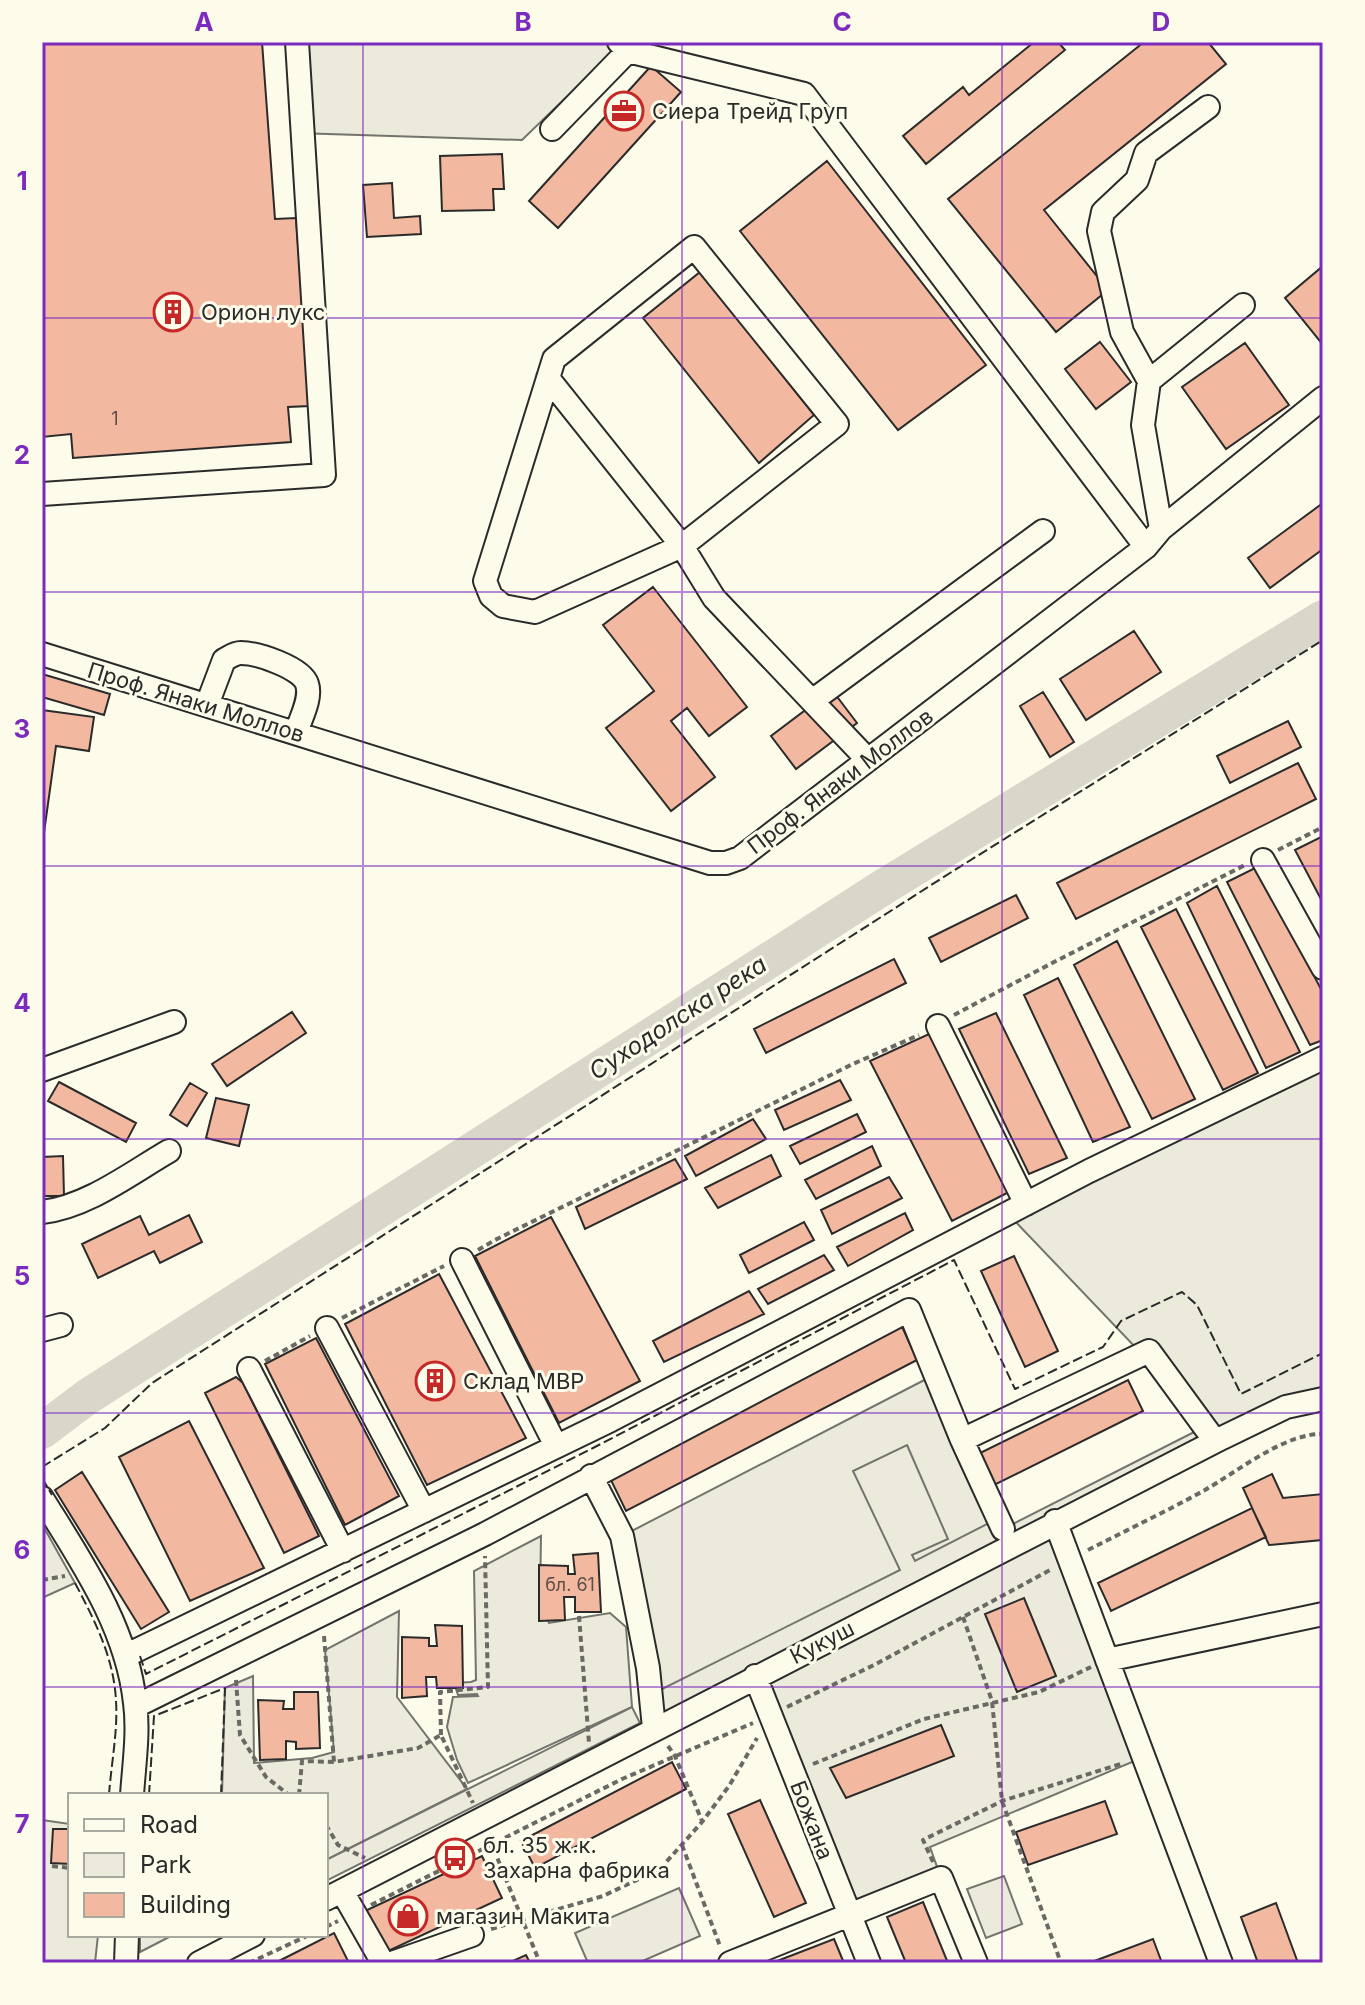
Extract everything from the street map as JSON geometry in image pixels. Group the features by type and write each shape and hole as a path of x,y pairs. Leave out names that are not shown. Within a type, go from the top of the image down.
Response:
{"street":[{"path":"42,494 324,475 297,42"},
{"path":"552,129 624,46 804,94 1154,538"},
{"path":"1154,538 1143,425 1149,381 1122,332 1099,231 1103,212 1137,180 1146,153 1208,107"},
{"path":"694,247 837,424 682,546 535,612 503,606 491,596 485,581 554,359 694,247"},
{"path":"1149,381 1243,305"},
{"path":"548,378 682,546 714,598 868,760"},
{"name":"Проф. Янаки Моллов","path":"42,654 710,863 726,863 740,858 1154,538 1323,398"},
{"path":"812,701 1043,531"},
{"path":"207,705 224,660 237,653 253,654 297,671 307,681 308,694 296,733"},
{"path":"1263,860 1323,968"},
{"path":"42,1070 174,1022"},
{"path":"938,1026 1026,1204"},
{"path":"125,1656 556,1446 1026,1204 1323,1058"},
{"path":"42,1212 90,1196 169,1151"},
{"path":"462,1260 556,1446"},
{"path":"136,1706 485,1534 909,1310 962,1440 1003,1529"},
{"path":"327,1328 424,1511"},
{"path":"962,1440 1149,1351 1215,1441"},
{"path":"249,1369 343,1551"},
{"path":"1286,1407 1323,1388"},
{"name":"Кукуш","path":"334,1895 1055,1521 1286,1407 1323,1399"},
{"path":"591,1476 622,1536 648,1668 654,1728"},
{"path":"42,1498 88,1572 118,1633 136,1706 132,1793"},
{"path":"1055,1521 1221,1963"},
{"path":"1107,1660 1323,1614"},
{"name":"Божана","path":"755,1676 869,1963"},
{"path":"725,1956 849,1916 941,1878 976,1963"},
{"path":"334,1895 356,1913 383,1963"},
{"path":"392,1963 472,1935"},
{"path":"126,1963 127,1937"},
{"path":"199,1963 249,1937"}],"path":[{"path":"249,1369 362,1306 441,1267 462,1260 495,1240 853,1064 938,1026 968,1006 1249,864 1263,860 1323,827"},
{"path":"328,1926 622,1779 771,1715 876,1664 1203,1491 1281,1445 1312,1434 1323,1434"},
{"path":"485,1534 488,1687 440,1692 441,1735 481,1818 540,1963"},
{"path":"322,1614 334,1762"},
{"path":"579,1616 590,1761"},
{"path":"963,1617 992,1701 1002,1801 1061,1963"},
{"path":"235,1657 240,1735 266,1777 286,1793"},
{"path":"794,1774 924,1719 1039,1692 1107,1660"},
{"path":"472,1935 603,1896 660,1869 729,1786 771,1715"},
{"path":"299,1793 302,1761 334,1762 418,1748 441,1735"},
{"path":"675,1756 702,1822"},
{"path":"941,1878 923,1840 1002,1801 1144,1757"},
{"path":"328,1828 338,1845 363,1855 374,1874"},
{"path":"682,1844 725,1956"},
{"path":"52,1866 68,1868"},
{"path":"249,1963 305,1937"}],"green space":[{"path":"1323,1066 1323,1388 1222,1438 1012,1218"},
{"path":"936,1374 1010,1544 1055,1521 1144,1757 930,1847 941,1878 849,1916 755,1677 654,1728 622,1536"},
{"path":"42,1524 75,1583 42,1598"},
{"path":"541,1536 540,1599 549,1623 610,1613 626,1627 632,1707 468,1783 447,1727 453,1697 478,1696 458,1695 454,1683 476,1680 474,1571"},
{"path":"399,1611 397,1697 467,1789 328,1859 328,1793 222,1793 225,1688 253,1676 254,1763 312,1758 334,1752 325,1650"},
{"path":"42,1820 68,1824 68,1937 98,1937 95,1963 42,1963"},
{"path":"1004,1876 1022,1924 986,1938 967,1889"},
{"path":"679,1888 700,1936 638,1963 588,1963 575,1933"},
{"path":"140,1937 169,1937 140,1952"}],"shaded area":[{"path":"290,42 616,42 611,54 522,140 296,133"},
{"path":"1204,1427 1209,1442 1011,1542 1005,1528"},
{"path":"907,1445 948,1539 912,1555 915,1561 991,1522 998,1545 664,1715 658,1691 900,1570 853,1471"},
{"path":"632,1707 640,1723 328,1880 328,1859"}],"building":[{"name":"Орион лукс","path":"42,42 262,42 275,219 296,218 310,406 288,407 291,442 73,458 71,434 42,437"},
{"path":"1034,42 1058,42 1065,50 926,164 903,136 963,87 969,95"},
{"path":"1144,42 1208,42 1226,64 1044,210 1108,290 1056,332 948,199"},
{"path":"651,66 681,92 558,228 529,201"},
{"path":"502,154 504,189 493,189 494,210 442,211 440,156"},
{"path":"827,161 986,365 898,430 740,231"},
{"path":"392,183 394,218 420,216 421,234 367,237 363,185"},
{"path":"1323,266 1323,345 1285,298"},
{"path":"700,272 814,415 759,463 643,318"},
{"path":"1100,342 1131,382 1096,409 1065,369"},
{"path":"1245,343 1289,405 1226,449 1182,387"},
{"path":"1323,503 1323,549 1270,588 1248,558"},
{"path":"653,587 747,707 709,736 687,708 671,721 715,777 671,811 606,728 654,691 603,625"},
{"path":"1134,631 1161,672 1086,720 1060,679"},
{"path":"42,674 110,694 104,715 42,697"},
{"path":"832,690 857,723 796,769 771,736"},
{"path":"1043,692 1074,742 1050,757 1020,706"},
{"path":"42,710 94,717 89,751 56,746 42,847"},
{"path":"1288,721 1301,747 1230,783 1217,756"},
{"path":"1298,763 1316,799 1076,919 1057,883"},
{"path":"1323,836 1323,903 1295,850"},
{"path":"1257,867 1323,993 1323,1040 1310,1045 1227,882"},
{"path":"1217,886 1300,1052 1266,1068 1187,903"},
{"path":"1016,895 1028,918 941,962 929,938"},
{"path":"1176,909 1258,1073 1223,1090 1141,927"},
{"path":"1117,941 1195,1099 1152,1119 1074,965"},
{"path":"894,959 906,983 766,1053 754,1029"},
{"path":"1058,978 1130,1127 1093,1142 1024,995"},
{"path":"292,1012 306,1033 227,1086 212,1064"},
{"path":"996,1013 1067,1158 1029,1174 959,1029"},
{"path":"929,1034 1011,1191 952,1221 870,1061"},
{"path":"840,1080 851,1100 784,1130 775,1110"},
{"path":"59,1082 136,1123 126,1142 48,1101"},
{"path":"190,1083 207,1093 187,1126 170,1115"},
{"path":"216,1098 249,1105 239,1146 206,1138"},
{"path":"857,1114 866,1132 800,1164 790,1146"},
{"path":"753,1119 766,1139 696,1176 685,1156"},
{"path":"872,1146 881,1166 816,1199 805,1180"},
{"path":"771,1155 781,1176 718,1208 705,1188"},
{"path":"63,1156 64,1196 42,1196 42,1157"},
{"path":"675,1159 687,1179 585,1229 576,1207"},
{"path":"889,1177 902,1198 832,1234 821,1210"},
{"path":"905,1213 913,1230 848,1266 837,1247"},
{"path":"189,1215 202,1242 160,1263 154,1251 98,1278 82,1244 140,1216 149,1235"},
{"name":"Склад МВР","path":"551,1217 640,1381 559,1423 475,1256"},
{"path":"804,1222 814,1240 749,1273 740,1255"},
{"path":"824,1255 834,1270 768,1304 758,1289"},
{"path":"1014,1256 1058,1351 1025,1367 981,1271"},
{"name":"Склад МВР","path":"439,1274 526,1438 427,1485 345,1324"},
{"path":"749,1291 764,1314 664,1362 653,1341"},
{"path":"900,1322 917,1360 626,1511 608,1474"},
{"path":"316,1338 399,1496 345,1525 265,1364"},
{"path":"236,1377 243,1383 319,1536 284,1553 205,1393"},
{"path":"1128,1380 1143,1411 988,1488 972,1457"},
{"path":"189,1421 264,1568 190,1601 119,1457"},
{"path":"82,1472 169,1612 141,1629 55,1490"},
{"path":"1272,1474 1283,1498 1323,1494 1322,1540 1269,1545 1243,1488"},
{"path":"1252,1508 1266,1537 1111,1611 1098,1583"},
{"path":"598,1553 601,1612 575,1612 575,1597 564,1597 565,1620 539,1621 539,1565 568,1566 568,1574 575,1574 573,1555"},
{"path":"1024,1598 1056,1676 1017,1692 985,1614"},
{"path":"435,1625 462,1626 463,1688 437,1688 436,1677 426,1677 427,1696 402,1698 402,1637 429,1638 429,1646 437,1646"},
{"path":"294,1692 318,1692 320,1748 296,1749 296,1742 286,1741 286,1759 260,1760 258,1700 284,1701 283,1709 294,1709"},
{"path":"941,1725 954,1756 846,1798 830,1768"},
{"path":"672,1762 686,1789 535,1868 521,1841"},
{"path":"760,1800 806,1903 774,1917 728,1814"},
{"path":"1105,1801 1117,1834 1028,1865 1016,1832"},
{"path":"53,1829 68,1829 68,1864 51,1863"},
{"path":"482,1856 502,1898 384,1953 365,1911"},
{"path":"923,1902 948,1963 906,1963 887,1917"},
{"path":"1276,1903 1298,1963 1258,1963 1241,1917"},
{"path":"334,1933 348,1961 275,1963 328,1937"},
{"path":"834,1939 844,1963 772,1963"},
{"path":"1153,1939 1162,1963 1089,1963"},
{"path":"526,1955 530,1963 508,1963"}],"waterway":[{"name":"Суходолска река","path":"42,1431 87,1397 885,886 1323,618"}],"fence":[{"path":"42,1467 105,1428 152,1383 950,873 1323,640"},
{"path":"140,1656 146,1674 593,1448 954,1260 1015,1389 1103,1347 1121,1321 1182,1292 1197,1305 1241,1394 1323,1353"},
{"path":"42,1478 52,1495"},
{"path":"75,1583 90,1611 112,1670 116,1724 109,1793"},
{"path":"149,1793 154,1716 225,1688 221,1793"}],"place":[{"name":"Сиера Трейд Груп","path":"624,111"},
{"name":"Орион лукс","path":"173,312"},
{"name":"Склад МВР","path":"435,1381"},
{"name":"бл. 35 ж.к. Захарна фабрика","path":"455,1858"},
{"name":"магазин Макита","path":"408,1916"}]}
